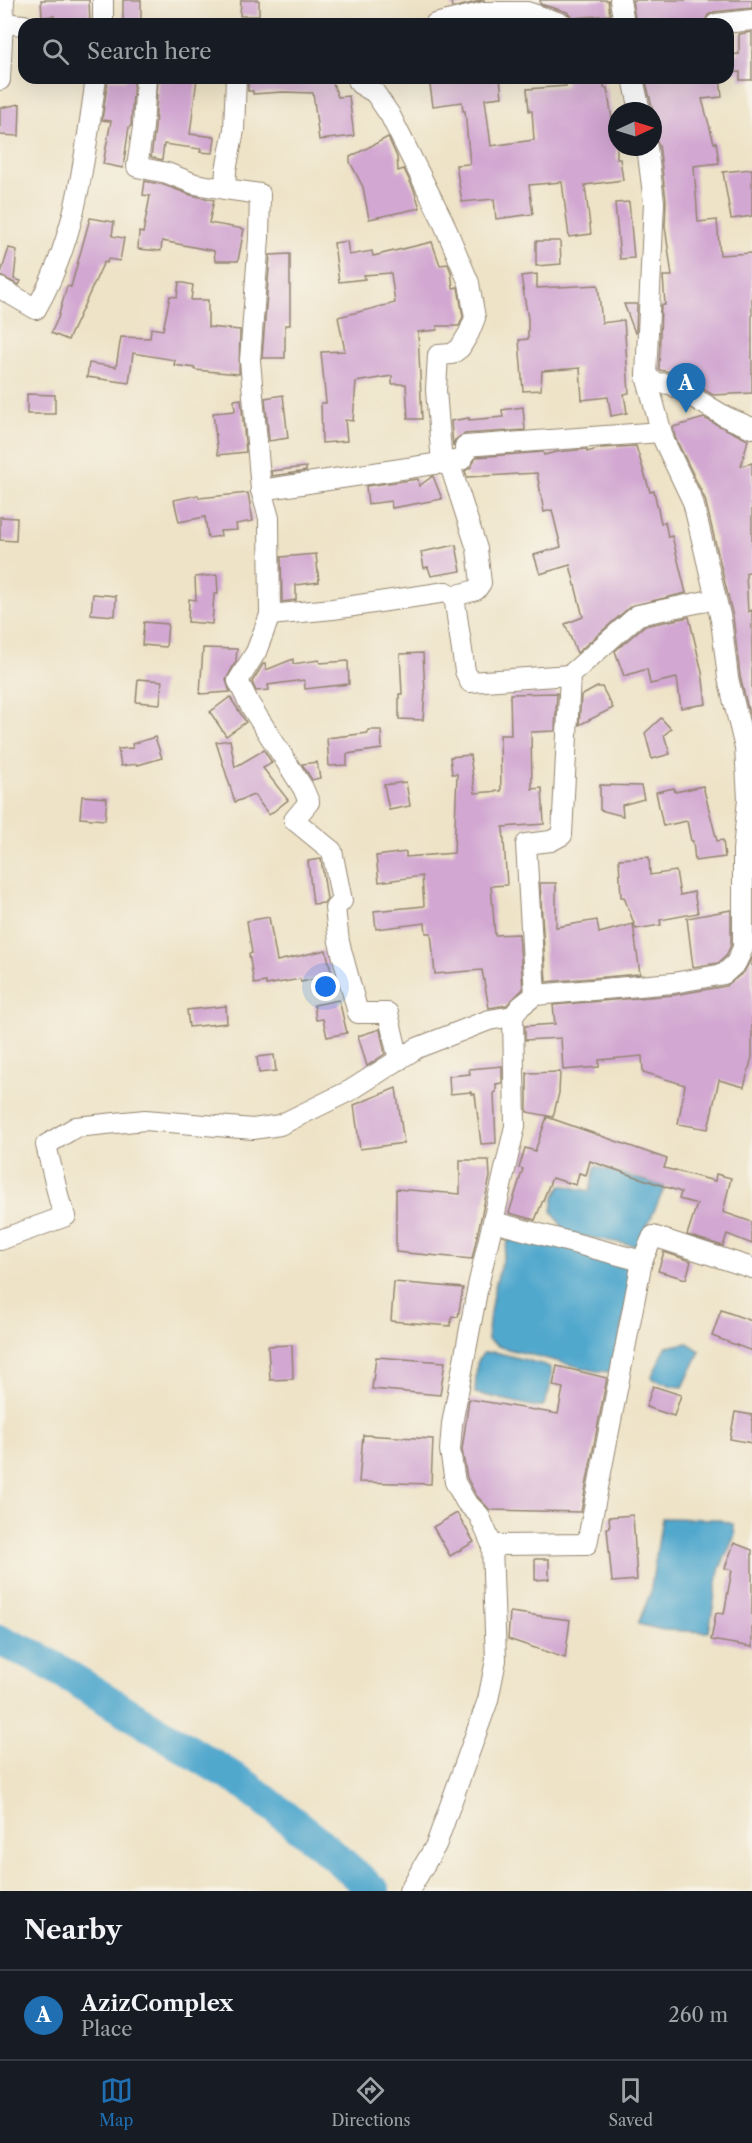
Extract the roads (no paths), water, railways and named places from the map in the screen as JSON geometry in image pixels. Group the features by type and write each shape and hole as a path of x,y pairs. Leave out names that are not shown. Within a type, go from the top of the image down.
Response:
{"street":[{"path":"0,80 1,23 4,0"},
{"path":"103,0 103,18"},
{"path":"620,0 623,18"},
{"path":"460,18 485,12 527,12 545,18"},
{"path":"734,22 752,20"},
{"path":"1,23 18,24"},
{"path":"0,288 36,309 52,282 68,235 86,154 95,84"},
{"path":"146,84 143,127 137,167 167,172 195,184 260,194 250,360 261,490 269,518 270,615 256,652 238,681 250,705 303,788 309,802 294,820 332,851 342,901 335,908 339,942 358,1013 388,1013 399,1060"},
{"path":"225,189 226,170 234,130 236,84"},
{"path":"270,615 333,609 446,592 454,596 476,590 482,583 477,549 446,463 436,390 438,355 452,354 460,348 469,333 474,318 469,283 442,219 390,115 375,93 360,84"},
{"path":"634,84 638,102"},
{"path":"409,1891 436,1845 493,1681 496,1660 492,1545 479,1515 466,1502 455,1482 450,1450 478,1286 515,1126 513,1016 521,1006 535,996 673,983 724,974 736,963 743,948 748,799 746,726 728,678 721,620 693,502 664,441 646,376 654,202 647,156"},
{"path":"646,376 656,383 671,384 726,417 752,428"},
{"path":"261,490 461,460 465,454 465,446 661,432"},
{"path":"454,596 465,671 470,682 570,675 638,615 716,599"},
{"path":"535,996 526,844 551,841 562,835 570,675"},
{"path":"0,1240 66,1216 60,1203 46,1145 75,1127 145,1120 253,1129 280,1125 351,1090 417,1048 489,1020 513,1016"},
{"path":"494,1222 642,1261"},
{"path":"492,1545 587,1544 642,1261 653,1236 752,1268"}],"water":[{"path":"595,1166 665,1187 638,1246 566,1233 552,1211 554,1197 562,1185 590,1191"},
{"path":"522,1235 625,1263 633,1269 614,1372 596,1371 500,1347 488,1340 492,1300 510,1236"},
{"path":"688,1343 700,1351 683,1387 651,1378 666,1347"},
{"path":"495,1352 551,1368 550,1388 543,1406 532,1406 475,1393 477,1363 483,1353"},
{"path":"662,1518 716,1519 733,1524 735,1535 719,1570 709,1632 663,1630 638,1624 650,1594"}],"waterway":[{"path":"0,1641 36,1656 247,1786 316,1840 374,1891"}],"place":[{"name":"AzizComplex","path":"686,413"}]}
